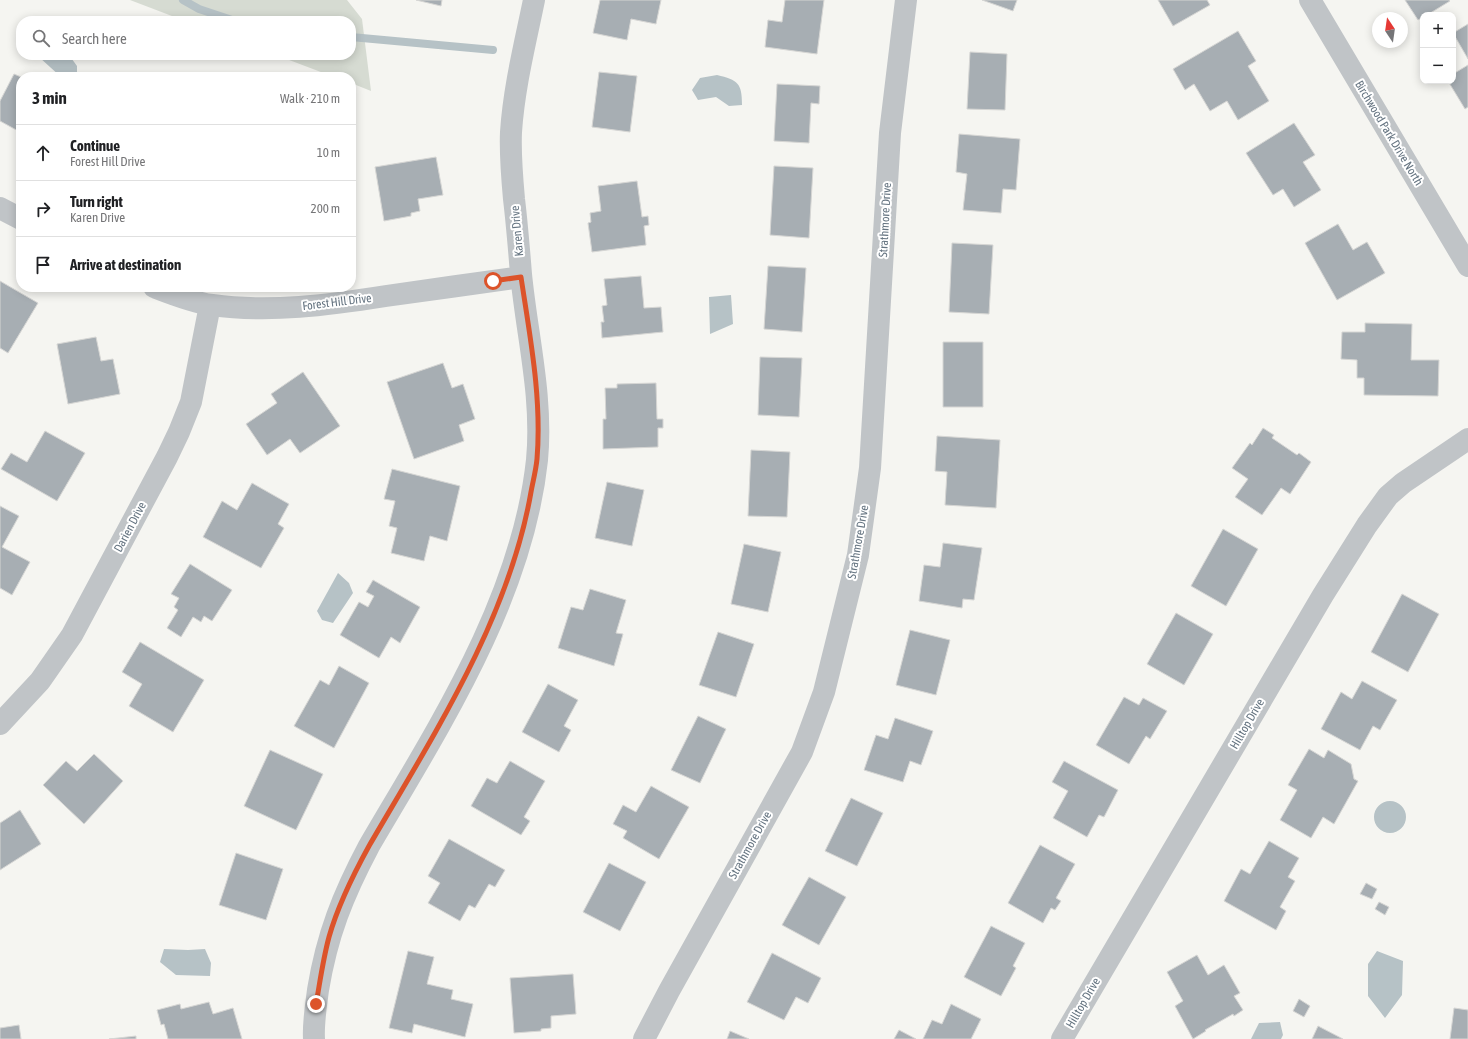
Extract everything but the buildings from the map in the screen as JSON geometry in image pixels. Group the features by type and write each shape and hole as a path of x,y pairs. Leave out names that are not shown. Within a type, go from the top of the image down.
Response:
{"street":[{"name":"Karen Drive","path":"314,1039 316,1004 320,977 329,936 340,907 369,846 460,686 499,601 514,565 522,538 537,460 538,430 534,364 521,277 512,174 511,134 515,94 534,0"},
{"name":"Strathmore Drive","path":"644,1039 669,991 802,752 824,692 858,555 870,468 890,133 906,0"},
{"name":"Birchwood Park Drive North","path":"1310,0 1468,266"},
{"path":"0,208 16,216"},
{"name":"Forest Hill Drive","path":"166,292 210,305 264,309 318,305 521,277"},
{"name":"Darien Drive","path":"0,724 40,681 72,635 167,457 179,432 190,402 210,305"},
{"name":"Hilltop Drive","path":"1062,1039 1319,602 1367,525 1388,496 1403,483 1468,440"}],"shaded area":[{"path":"130,0 347,0 362,19 371,91 356,85 356,72 321,72 289,60 356,60 356,16 172,16"},
{"path":"42,60 73,60 77,66 77,72 56,72"},
{"path":"717,75 734,81 740,87 742,105 729,106 716,97 698,100 692,90 700,78"},
{"path":"731,295 733,324 710,334 709,297"},
{"path":"338,573 349,583 353,593 333,623 322,620 317,611"},
{"path":"1387,801 1393,801 1403,808 1406,817 1405,823 1399,830 1393,833 1387,833 1377,826 1374,820 1374,814 1381,804"},
{"path":"164,949 205,949 211,963 210,976 176,975 160,962"},
{"path":"1377,951 1403,961 1402,995 1385,1018 1368,996 1368,964"},
{"path":"1280,1022 1283,1035 1281,1039 1251,1039 1259,1023"}],"waterway":[{"path":"183,0 199,9 220,16"},
{"path":"356,37 493,50"}],"route":[{"path":"316,1004 329,936 355,873 460,686 499,601 514,565 522,538 537,460 538,430 534,364 521,277 493,281"}]}
